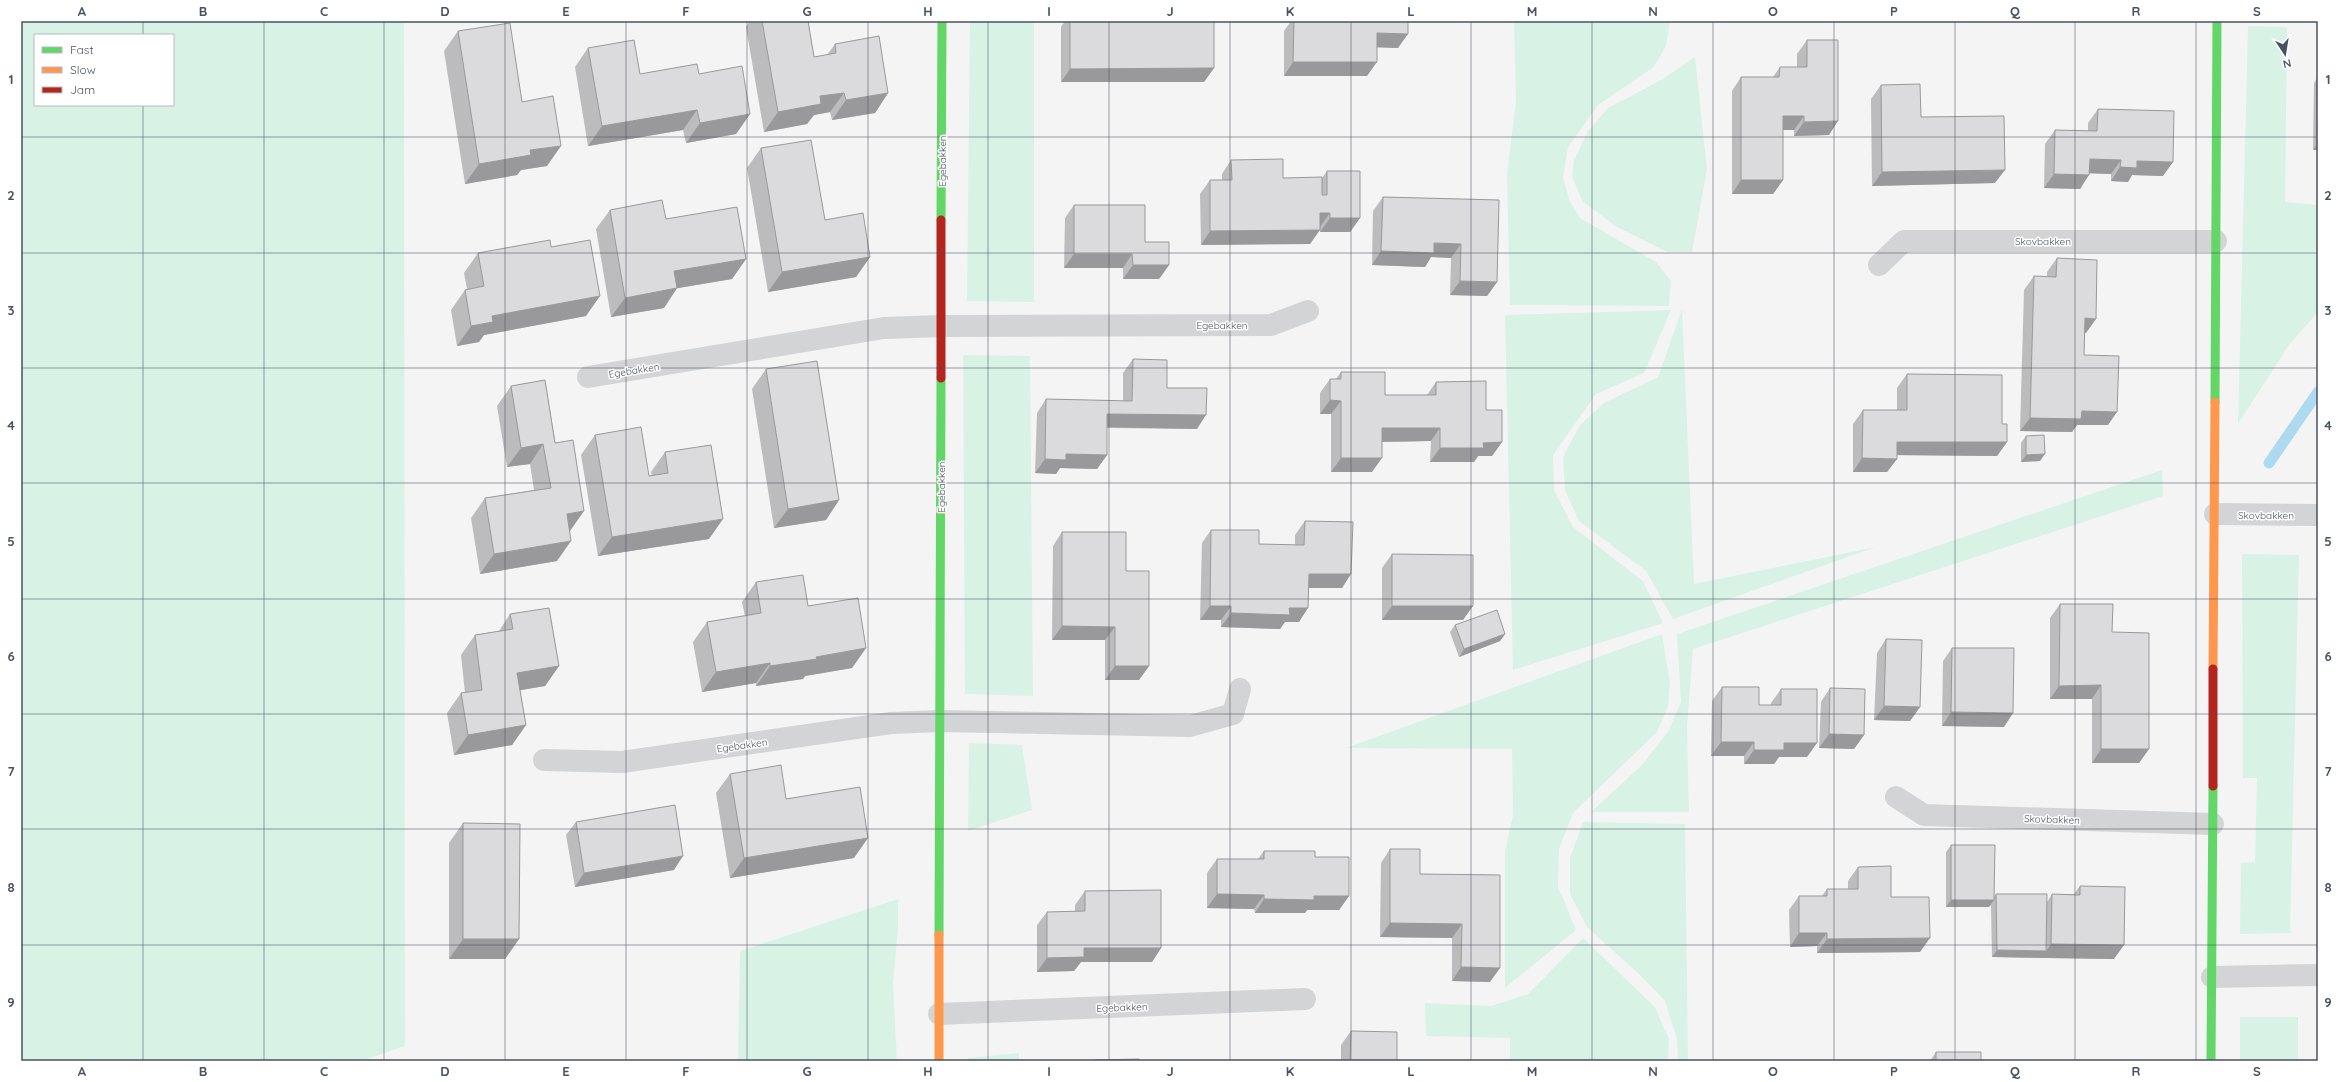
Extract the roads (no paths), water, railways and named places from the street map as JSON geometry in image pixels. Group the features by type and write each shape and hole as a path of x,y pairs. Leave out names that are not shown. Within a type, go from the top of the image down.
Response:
{"street":[{"name":"Egebakken","path":"939,1061 942,21"},
{"path":"2212,1061 2217,21"},
{"name":"Skovbakken","path":"1879,265 1904,241 2216,241"},
{"name":"Egebakken","path":"588,377 884,328 941,326 1270,325 1308,311"},
{"name":"Skovbakken","path":"2215,514 2318,515"},
{"name":"Egebakken","path":"544,760 622,762 891,723 940,721 1190,726 1234,714 1240,689"},
{"name":"Skovbakken","path":"1896,797 1924,815 2213,824"},
{"path":"2212,977 2318,974"},
{"name":"Egebakken","path":"939,1014 1305,1000"}],"waterway":[{"path":"2269,463 2318,392"}]}
